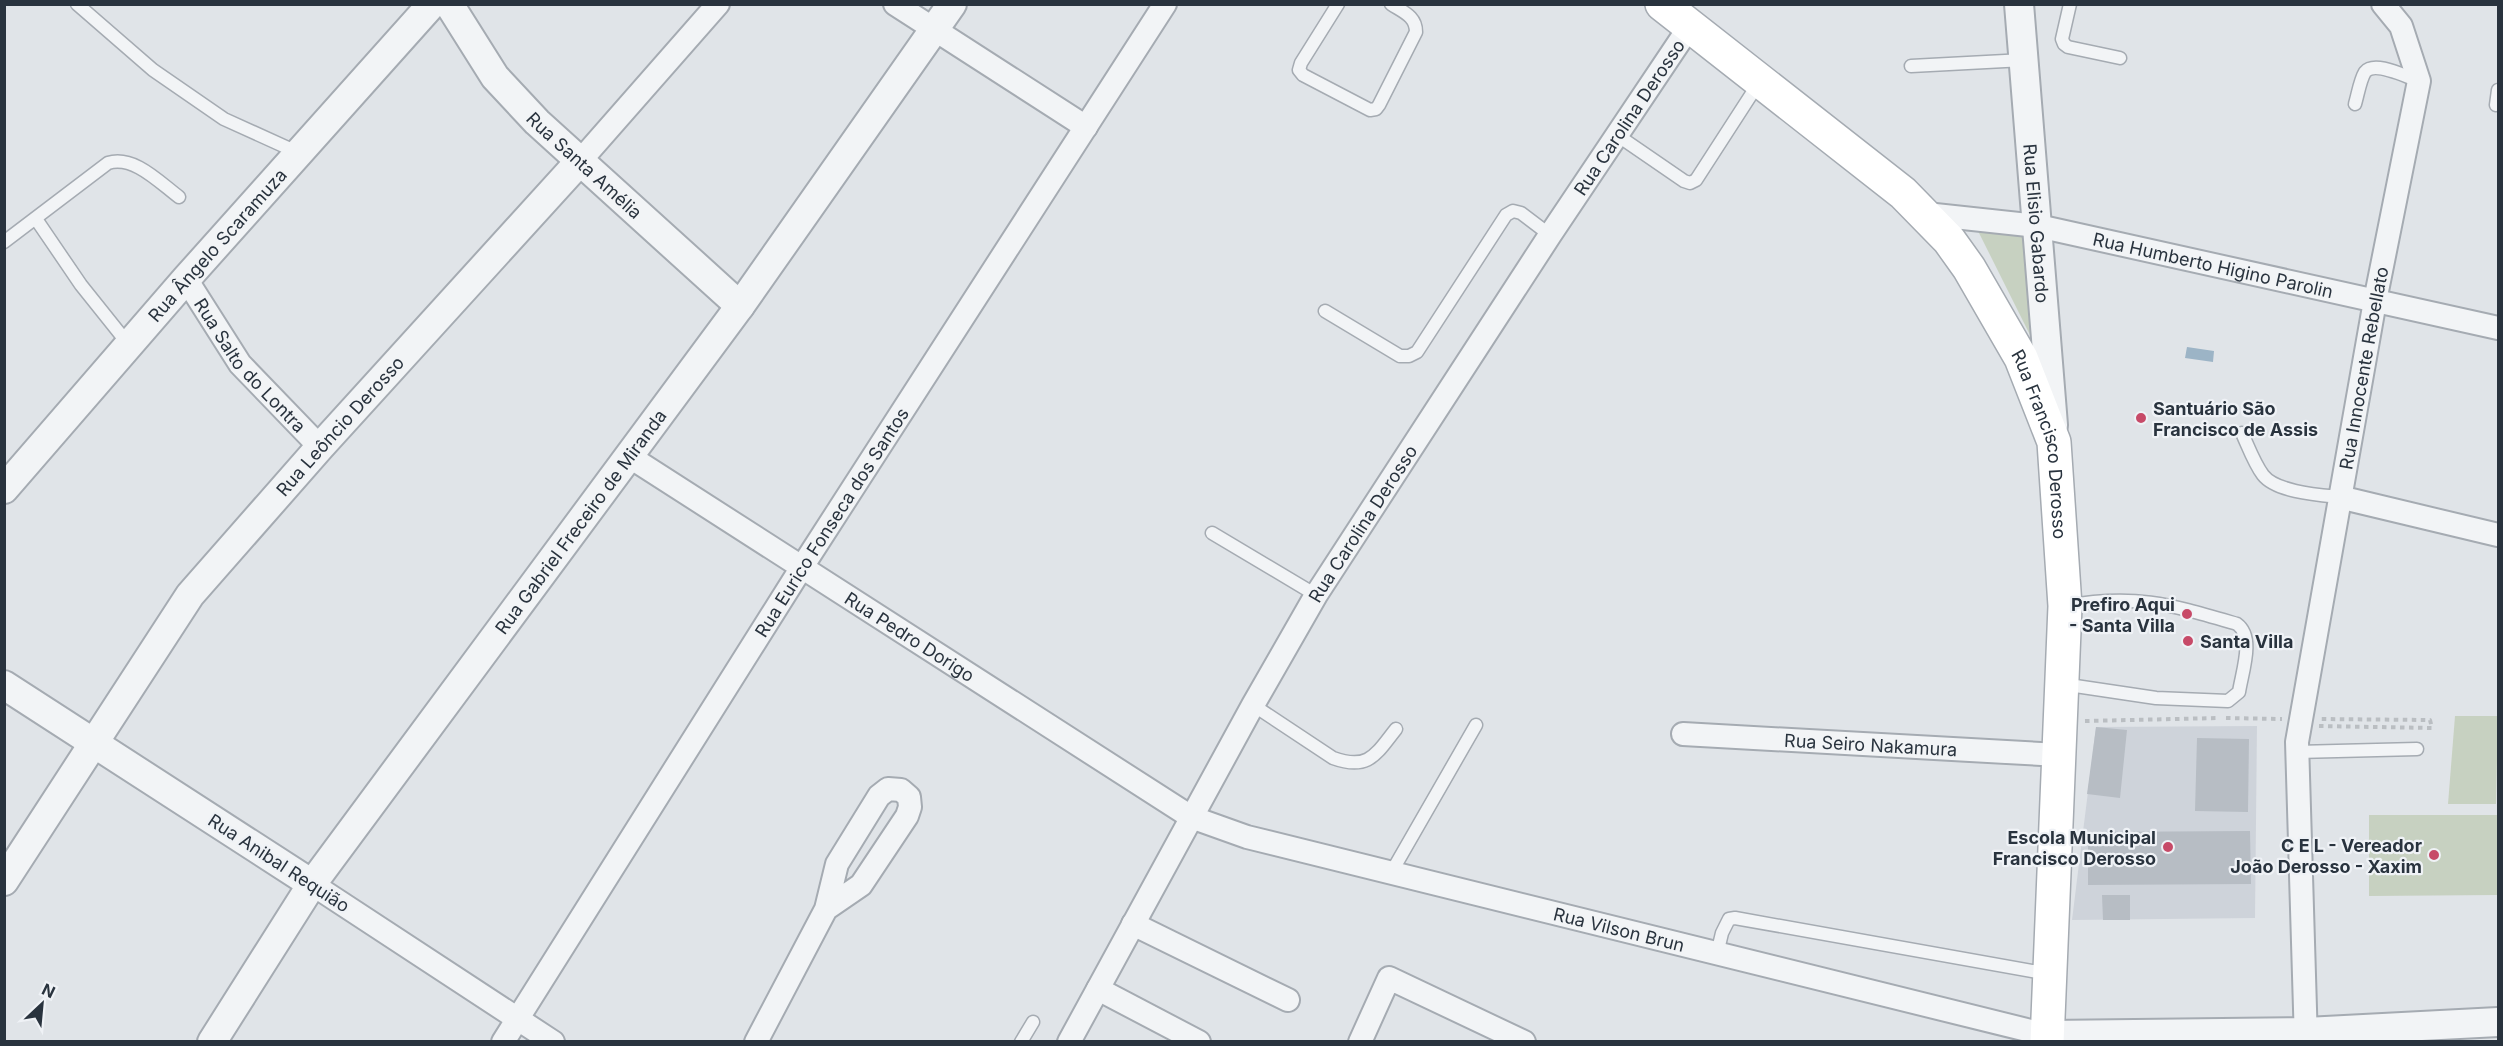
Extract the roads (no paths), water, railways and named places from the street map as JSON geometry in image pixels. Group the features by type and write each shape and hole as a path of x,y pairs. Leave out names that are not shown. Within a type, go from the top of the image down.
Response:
{"main road":[{"name":"Rua Francisco Derosso","path":"1662,4 1903,193 1926,214 1969,268 2021,358 2054,442 2065,606 2047,1038"}],"street":[{"name":"Rua Ângelo Scaramuza","path":"4,489 186,279 432,4"},
{"name":"Rua Santa Amélia","path":"449,4 495,77 537,122 740,306"},
{"name":"Rua Leôncio Derosso","path":"4,881 190,595 718,4"},
{"path":"895,4 1086,128"},
{"name":"Rua Gabriel Freceiro de Miranda","path":"212,1041 312,884 627,455 740,306 952,4"},
{"name":"Rua Eurico Fonseca dos Santos","path":"503,1041 802,567 1165,4"},
{"name":"Rua Elisio Gabardo","path":"2019,4 2054,442"},
{"name":"Rua Innocente Rebellato","path":"2306,1037 2297,747 2338,498 2374,301 2419,81 2401,26 2383,4"},
{"name":"Rua Carolina Derosso","path":"1075,1040 1098,989 1133,924 1316,595 1550,235 1690,26"},
{"name":"Rua Humberto Higino Parolin","path":"1926,214 2038,226 2499,328"},
{"name":"Rua Salto do Lontra","path":"186,279 240,364 320,447"},
{"name":"Rua Pedro Dorigo","path":"627,455 1191,817"},
{"path":"2338,498 2499,535"},
{"name":"Rua Anibal Requião","path":"4,685 554,1041"},
{"name":"Rua Seiro Nakamura","path":"1683,734 2058,755"},
{"path":"756,1041 826,909 837,864 879,796 888,789 901,790 909,798 910,807 907,816 861,885 826,909"},
{"name":"Rua Vilson Brun","path":"1191,817 1246,837 2047,1038"},
{"path":"1133,924 1288,1000"},
{"path":"1360,1041 1389,978 1524,1041"},
{"path":"1098,989 1199,1041"},
{"path":"2047,1038 2306,1037 2499,1022"}],"lane":[{"path":"77,4 153,70 224,119 298,153"},
{"path":"1338,4 1301,63 1299,70 1304,75 1370,110 1376,109 1379,105 1416,32 1416,24 1412,17 1391,4"},
{"path":"2070,4 2062,39 2064,44 2068,47 2120,58"},
{"path":"1911,66 2024,60"},
{"path":"2355,104 2364,74 2370,68 2379,67 2419,81"},
{"path":"1617,135 1690,183 1696,180 1761,81"},
{"path":"2496,105 2499,90"},
{"path":"4,242 108,163 119,160 133,164 179,197"},
{"path":"1324,311 1400,356 1409,356 1417,352 1506,214 1513,211 1521,213 1550,235"},
{"path":"36,219 81,285 129,345"},
{"path":"2242,433 2264,476 2274,484 2338,498"},
{"path":"1212,533 1316,595"},
{"path":"2061,684 2156,698 2228,701 2240,692 2247,638 2244,629 2237,624 2167,604 2138,600 2098,600 2065,606"},
{"path":"1253,705 1333,758 1345,762 1364,763 1373,758 1396,729"},
{"path":"1391,873 1476,725"},
{"path":"2297,747 2416,749"},
{"path":"1717,954 1725,923 1735,918 2050,974"},
{"path":"1021,1041 1033,1022"}],"water":[{"path":"2187,347 2214,351 2213,362 2185,358"}],"place":[{"name":"Santuário São Francisco de Assis","path":"2141,418"},
{"name":"Prefiro Aqui - Santa Villa","path":"2187,614"},
{"name":"Santa Villa","path":"2188,641"},
{"name":"Escola Municipal Francisco Derosso","path":"2168,847"},
{"name":"C E L - Vereador João Derosso - Xaxim","path":"2434,855"}]}
